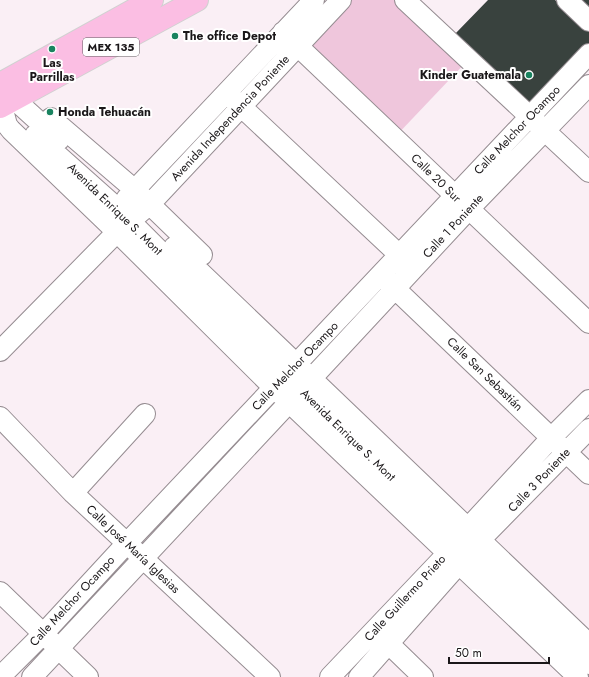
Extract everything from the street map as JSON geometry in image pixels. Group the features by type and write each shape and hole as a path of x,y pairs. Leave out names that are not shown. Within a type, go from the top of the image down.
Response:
{"main road":[{"name":"MEX 135","path":"6,94 152,0"},
{"name":"MEX 135","path":"6,94 197,0"}],"street":[{"name":"Avenida Independencia Poniente","path":"0,351 233,99 283,32 314,0"},
{"name":"Avenida Independencia Poniente","path":"233,99 298,46 340,0"},
{"path":"405,0 589,172"},
{"path":"567,0 589,21"},
{"name":"Calle 20 Sur","path":"283,32 589,324"},
{"name":"Calle Melchor Ocampo","path":"0,677 43,634 381,274 406,262 461,202 530,116 589,54"},
{"name":"Calle 1 Poniente","path":"461,202 545,131 589,85"},
{"path":"6,94 8,125 11,130 130,210 290,371 468,541 589,664"},
{"name":"Avenida Enrique S. Mont","path":"6,94 130,210 305,385"},
{"path":"233,99 406,262"},
{"name":"Calle 1 Poniente","path":"305,385 395,288 406,262"},
{"name":"Calle San Sebastián","path":"381,274 589,474"},
{"path":"305,385 468,541 589,644"},
{"name":"Calle Melchor Ocampo","path":"32,677 305,385"},
{"path":"468,541 552,437 589,400"},
{"path":"74,493 145,414"},
{"name":"Calle José María Iglesias","path":"0,418 74,493 270,677"},
{"name":"Calle 3 Poniente","path":"468,541 566,452 589,429"},
{"path":"468,541 589,626"},
{"path":"468,541 578,677"},
{"name":"Calle Guillermo Prieto","path":"330,677 380,638 468,541"},
{"path":"0,592 88,677"},
{"path":"380,638 423,677"},
{"name":"Calle Guillermo Prieto","path":"359,677 380,638"}],"shaded area":[{"path":"341,0 405,0 469,59 394,138 298,46"}],"building":[{"name":"Kinder Guatemala","path":"488,0 555,0 589,32 589,45 530,105 455,34"},
{"path":"581,0 589,0 589,8"}],"place":[{"name":"The office Depot","path":"175,36"},
{"name":"Las Parrillas","path":"52,49"},
{"name":"Kinder Guatemala","path":"529,75"},
{"name":"Honda Tehuacán","path":"50,112"}]}
